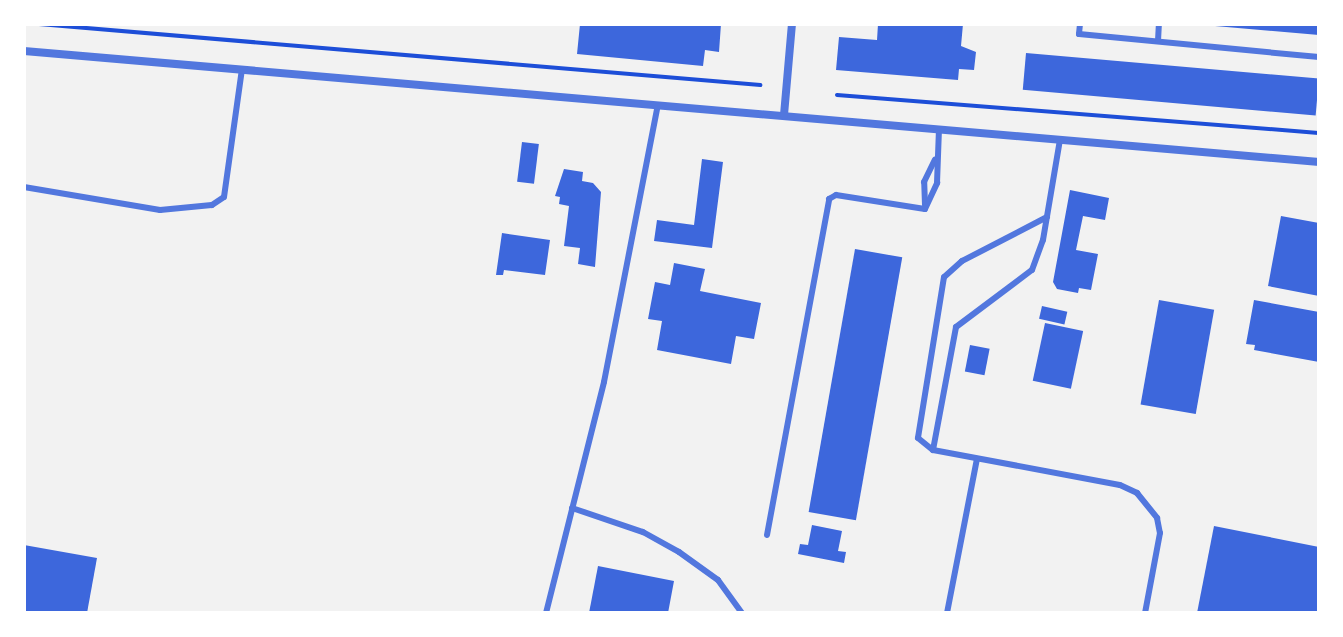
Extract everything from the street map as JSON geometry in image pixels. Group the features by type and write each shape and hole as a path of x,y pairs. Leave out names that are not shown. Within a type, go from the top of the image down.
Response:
{"street":[{"path":"784,115 792,24"},
{"path":"24,51 1319,162"}],"lane":[{"path":"1080,24 1079,34 1319,57"},
{"path":"1158,41 1159,24"},
{"path":"24,187 160,210 212,205 224,197 242,69"},
{"path":"546,613 604,382 658,105"},
{"path":"925,209 937,183 939,129"},
{"path":"933,450 956,327 1027,277 1047,217 1060,139"},
{"path":"925,209 924,182 936,156"},
{"path":"767,535 829,199 836,195 925,209"},
{"path":"1047,217 962,261 944,277 917,432 920,444 933,450 1120,485 1149,507 1160,533 1145,613"},
{"path":"947,613 977,459"},
{"path":"572,508 643,532 679,552 718,580 742,613"}],"path":[{"path":"39,24 760,85"},
{"path":"837,95 1319,133"}],"building":[{"path":"580,24 721,24 719,52 705,50 703,66 577,54"},
{"path":"878,24 963,24 961,46 976,52 974,70 959,69 958,80 836,70 839,37 877,40"},
{"path":"1319,24 1319,35 1215,26"},
{"path":"1026,53 1319,79 1316,115 1023,90"},
{"path":"522,142 539,144 534,184 517,182"},
{"path":"702,159 723,162 712,248 654,241 657,220 694,225"},
{"path":"564,169 583,172 582,181 593,183 601,192 595,267 578,264 580,248 564,246 569,206 559,204 560,197 555,196"},
{"path":"1070,190 1109,198 1105,220 1083,216 1076,250 1098,254 1091,290 1079,288 1078,293 1057,289 1053,282"},
{"path":"1281,216 1319,223 1319,296 1268,286"},
{"path":"502,233 550,240 545,275 504,270 503,275 496,275"},
{"path":"855,249 902,257 856,520 809,512"},
{"path":"674,263 705,269 700,291 761,303 754,339 736,336 731,364 657,350 662,321 648,319 655,282 670,285"},
{"path":"1159,300 1214,310 1196,414 1141,404"},
{"path":"1254,300 1319,312 1319,362 1254,350 1255,345 1246,344"},
{"path":"1042,306 1067,312 1064,325 1039,319"},
{"path":"1045,323 1083,331 1071,389 1033,381"},
{"path":"970,345 990,349 984,375 965,372"},
{"path":"812,525 842,531 838,551 846,552 844,563 798,554 800,544 808,545"},
{"path":"1214,526 1319,547 1319,613 1197,613"},
{"path":"24,545 97,558 87,613 24,613"},
{"path":"598,566 674,581 668,613 589,613"}]}
